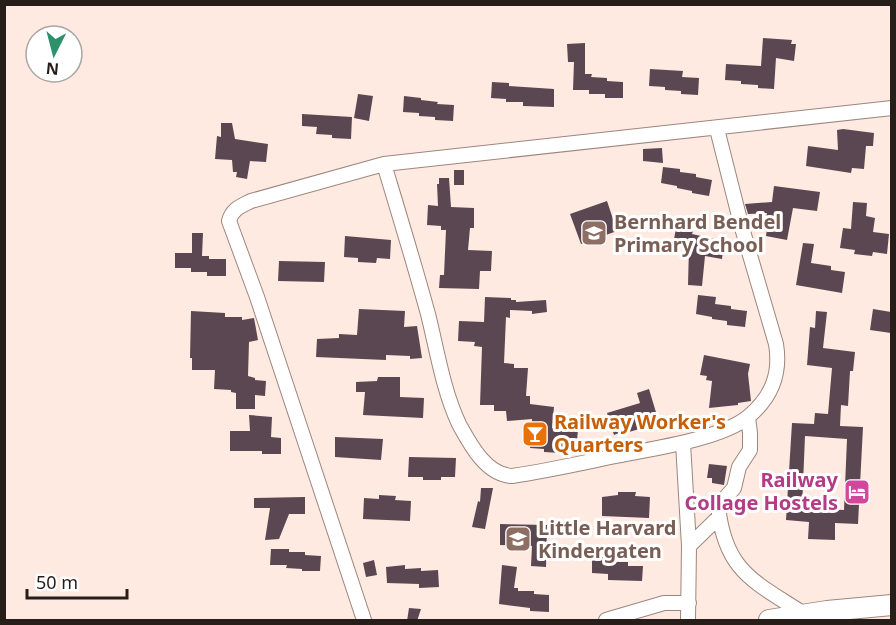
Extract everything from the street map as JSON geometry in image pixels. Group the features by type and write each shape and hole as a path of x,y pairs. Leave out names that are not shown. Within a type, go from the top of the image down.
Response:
{"street":[{"path":"364,621 257,297 229,221 231,214 238,207 251,201 384,164 891,108"},
{"path":"384,164 421,288 446,386 459,422 486,464 500,474 512,476 683,443 716,432 748,417 769,395 774,383 778,356 717,129"},
{"path":"748,417 750,450 739,467 734,488 718,506 721,529 729,551 742,571 804,614"},
{"path":"683,443 689,546 688,621"},
{"path":"689,546 719,517"},
{"path":"606,621 664,603 689,603"},
{"path":"769,621 804,614 891,605"}],"building":[{"path":"763,38 792,40 791,44 796,44 794,61 776,58 774,89 741,84 741,81 725,80 726,64 761,66"},
{"path":"585,43 585,74 592,74 591,77 607,78 607,81 623,82 623,98 605,98 605,94 589,94 589,90 573,90 574,62 568,62 567,44"},
{"path":"650,69 683,71 682,77 699,78 698,95 681,94 681,91 665,90 665,87 649,86"},
{"path":"492,82 509,83 509,86 554,89 554,107 523,106 523,102 506,102 506,99 491,98"},
{"path":"358,94 373,96 369,121 354,118"},
{"path":"404,96 438,102 437,104 454,105 453,121 435,120 435,117 419,116 419,113 403,112"},
{"path":"302,114 352,117 351,139 316,134 317,127 302,126"},
{"path":"221,123 232,123 235,139 268,144 266,162 250,161 247,179 236,177 237,172 233,172 232,160 215,159 217,136 221,137"},
{"path":"837,130 874,133 873,146 866,146 864,169 852,168 851,173 806,166 808,146 838,150"},
{"path":"662,148 663,163 643,161 643,149"},
{"path":"663,167 680,169 680,172 696,174 696,177 712,180 709,196 661,183"},
{"path":"454,170 464,170 464,185 454,185"},
{"path":"439,178 449,178 451,207 474,208 474,228 470,228 468,250 492,251 491,271 480,271 479,289 439,288 440,275 444,275 446,230 441,230 441,226 427,225 428,205 438,206"},
{"path":"774,186 820,192 817,211 793,208 787,240 766,236 767,229 764,228 767,213 748,214 745,204 772,202"},
{"path":"607,201 617,231 581,244 570,214"},
{"path":"853,202 867,203 866,216 875,218 873,232 889,234 887,254 873,252 872,256 854,254 855,250 840,248 843,228 851,229"},
{"path":"676,228 724,241 722,259 705,256 702,286 688,285 689,247 673,245"},
{"path":"192,233 203,233 202,256 209,256 209,259 226,259 226,276 207,276 207,272 191,272 191,268 175,268 175,253 192,253"},
{"path":"345,236 391,240 390,259 377,258 376,263 358,262 358,258 344,257"},
{"path":"803,243 814,244 811,263 831,266 831,270 845,272 842,293 796,285"},
{"path":"279,261 325,262 324,282 278,281"},
{"path":"698,295 716,297 715,304 747,311 745,327 727,325 727,321 696,314"},
{"path":"485,297 511,298 516,302 546,300 547,312 532,314 532,311 510,310 510,318 506,317 504,363 514,364 514,368 528,368 526,396 530,396 530,404 554,407 552,428 578,430 576,451 544,452 544,449 530,448 532,419 507,421 506,411 494,411 494,405 480,405 482,347 474,346 475,342 458,341 459,321 484,322"},
{"path":"359,309 405,311 404,327 417,326 422,358 410,359 410,356 386,355 386,360 316,357 317,339 339,338 339,334 357,335"},
{"path":"873,309 891,312 891,333 870,330"},
{"path":"191,311 225,313 225,317 242,317 242,320 254,318 258,340 249,342 248,376 255,380 266,381 265,396 255,395 255,409 236,409 236,393 231,390 214,389 215,370 192,370"},
{"path":"816,311 827,312 823,348 855,352 853,371 850,371 848,406 841,405 840,426 863,427 858,524 835,523 835,540 808,539 809,522 786,520 792,423 814,424 815,413 828,414 832,368 807,365 810,327 815,328","holes":["805,436 847,439 844,510 802,508"]},
{"path":"704,355 750,364 748,374 751,401 738,403 738,405 709,408 712,381 706,380 707,376 700,375"},
{"path":"378,377 400,377 400,397 424,398 423,418 363,415 365,392 356,392 356,382 377,381"},
{"path":"649,389 658,419 645,423 646,427 629,432 628,429 614,435 607,413 640,403 637,393"},
{"path":"249,415 272,417 271,437 281,438 281,454 262,454 262,451 230,451 230,431 250,431"},
{"path":"335,437 383,439 381,460 335,457"},
{"path":"409,457 456,458 455,477 423,480 423,477 408,477"},
{"path":"709,464 727,466 724,485 712,483 712,478 707,478"},
{"path":"481,488 493,488 485,529 472,527 478,501 480,502"},
{"path":"618,492 636,492 635,496 650,497 649,518 602,516 602,497 618,495"},
{"path":"379,495 396,496 395,500 411,501 410,521 363,519 364,498 379,499"},
{"path":"305,497 305,514 289,514 279,539 265,540 270,508 254,508 254,498"},
{"path":"500,524 547,525 546,567 531,566 532,546 500,545"},
{"path":"271,549 289,549 289,552 305,552 305,555 321,556 320,571 302,571 302,569 286,568 287,565 270,565"},
{"path":"592,557 611,557 611,562 628,562 628,566 643,566 642,581 608,580 608,574 592,573"},
{"path":"374,560 377,575 366,577 363,563"},
{"path":"405,565 405,569 438,570 439,587 419,588 419,584 387,583 386,567"},
{"path":"502,565 517,567 514,588 518,588 518,591 534,591 534,594 549,595 549,612 530,611 530,608 499,604"},
{"path":"409,608 421,609 417,621 407,621"}],"place":[{"name":"Bernhard Bendel Primary School","path":"594,233"},
{"name":"Railway Worker's Quarters","path":"535,434"},
{"name":"Railway Collage Hostels","path":"857,492"},
{"name":"Little Harvard Kindergaten","path":"518,539"}]}
